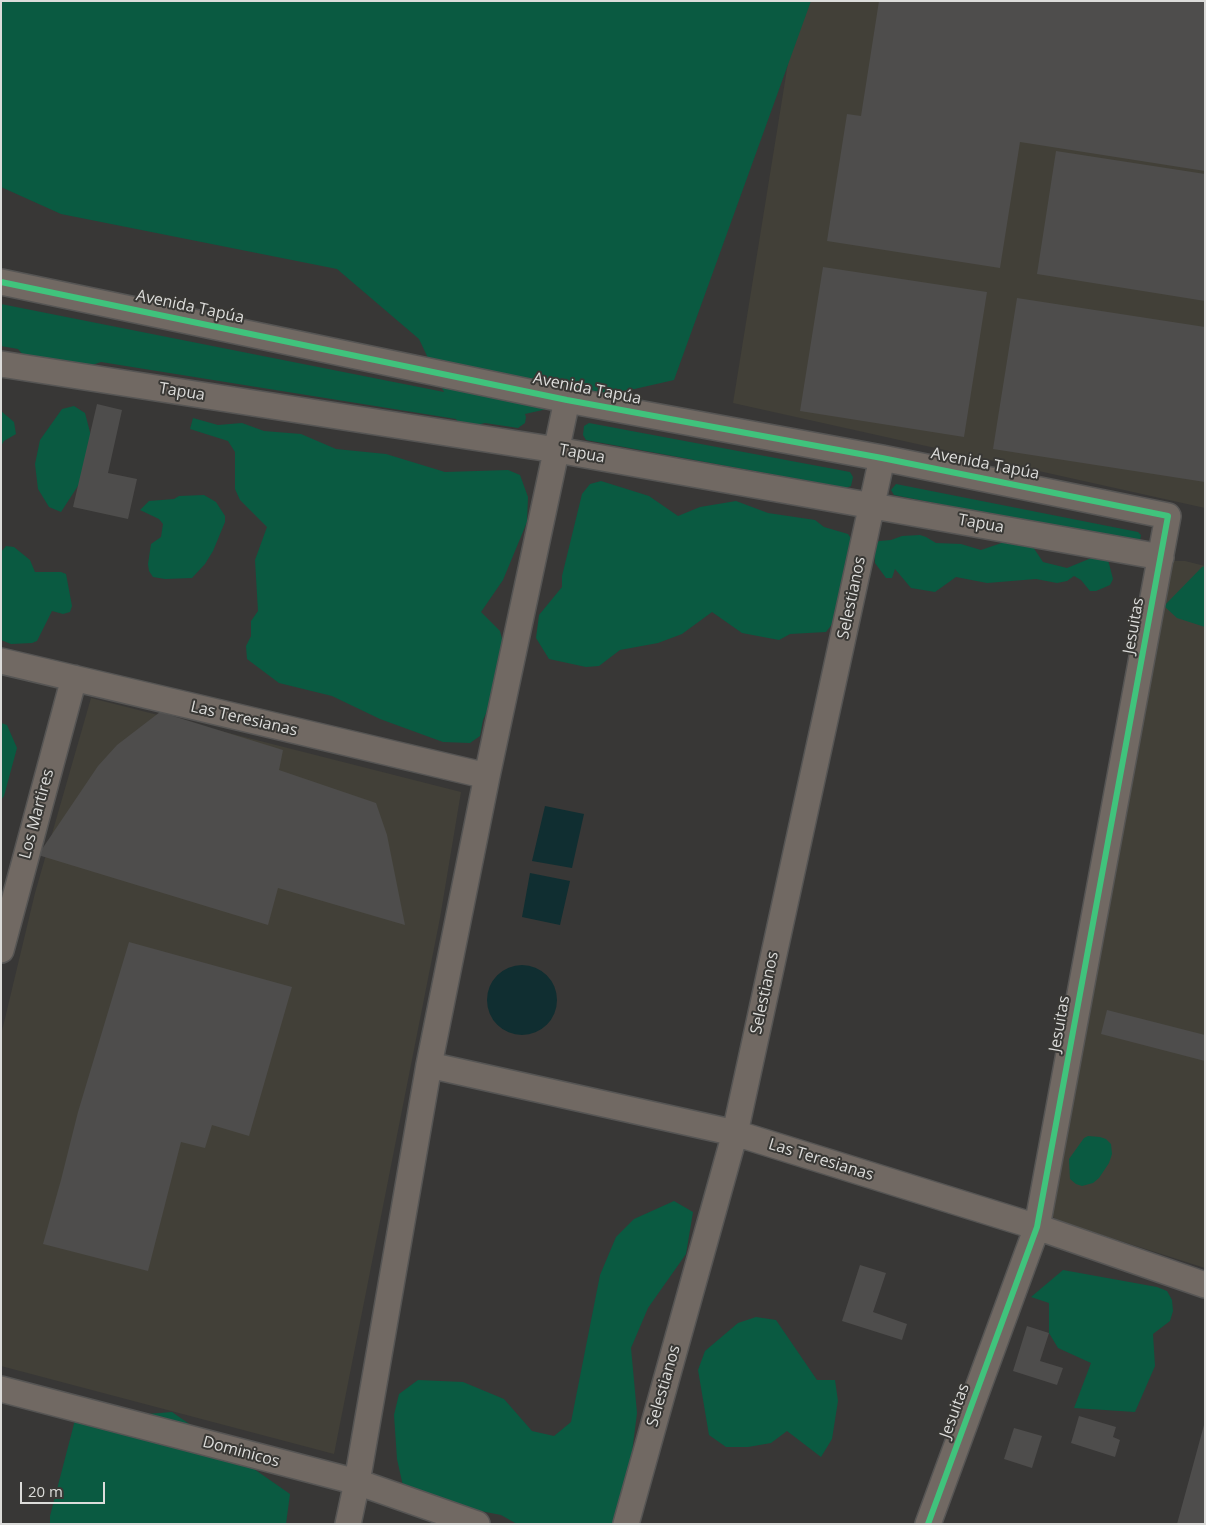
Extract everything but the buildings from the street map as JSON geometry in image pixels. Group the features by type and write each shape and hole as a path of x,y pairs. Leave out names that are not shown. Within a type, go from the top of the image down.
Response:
{"street":[{"name":"Avenida Tapúa","path":"1,282 567,400 882,458 1168,516"},
{"name":"Tapua","path":"1,364 557,450 1161,556"},
{"path":"348,1524 357,1482 429,1066 487,776 567,400"},
{"name":"Selestianos","path":"626,1524 735,1134 882,458"},
{"name":"Jesuitas","path":"928,1524 1037,1227 1168,516"},
{"name":"Las Teresianas","path":"1,661 487,776"},
{"name":"Los Martires","path":"1,950 74,678"},
{"name":"Las Teresianas","path":"429,1066 735,1134 1037,1227 1205,1285"},
{"name":"Dominicos","path":"1,1389 357,1482 477,1524"}],"shaded area":[{"path":"798,1 1205,1 1205,508 733,403"},
{"path":"1172,561 1185,561 1205,566 1205,1268 1058,1221 1052,1216"},
{"path":"91,698 461,792 440,918 334,1454 1,1366 1,1035 35,893"}],"green space":[{"path":"1,1 811,1 674,380 525,414 525,423 518,428 485,423 461,428 456,419 101,362 45,381 18,349 1,346 1,304 444,392 419,339 337,269 61,214 1,187"},
{"path":"74,406 85,413 91,436 87,472 61,512 49,507 38,489 35,464 40,440 62,409"},
{"path":"1,411 14,422 16,434 4,441 1,446"},
{"path":"193,418 218,425 242,423 264,431 301,434 336,449 386,454 445,472 508,470 520,475 528,497 527,522 503,580 481,612 500,631 504,647 494,697 483,720 480,736 470,743 443,742 380,719 332,696 279,683 247,659 246,646 251,636 251,621 258,611 255,560 267,527 240,500 235,489 235,452 228,441 190,429"},
{"path":"589,423 850,472 853,477 851,486 846,488 586,440 583,435 584,426"},
{"path":"601,481 649,496 678,516 700,507 736,501 768,513 815,520 824,527 848,534 854,543 841,613 826,632 790,634 779,640 742,633 712,612 682,634 658,643 620,650 599,666 586,667 549,659 536,638 539,615 562,587 562,576 582,494 590,484"},
{"path":"896,484 1138,532 1141,535 1140,541 1135,543 894,495 891,490"},
{"path":"204,495 216,502 225,516 225,522 213,551 205,564 192,578 165,579 153,577 149,571 148,564 151,544 161,537 163,524 159,519 140,510 149,501 174,499 179,496"},
{"path":"920,535 936,543 961,544 981,550 1025,535 1043,562 1067,568 1106,552 1113,579 1110,585 1096,591 1090,591 1081,580 1074,576 1067,581 1057,583 1036,579 987,583 956,577 935,592 911,588 895,569 892,578 886,578 875,563 874,545 879,541 891,540 902,536"},
{"path":"6,546 14,547 30,560 35,572 61,572 66,574 72,606 70,612 63,614 52,611 37,641 32,643 11,644 1,640 1,552"},
{"path":"1205,566 1205,627 1177,618 1164,606"},
{"path":"1,723 7,725 17,748 4,796 1,800"},
{"path":"1088,1136 1106,1139 1111,1144 1112,1154 1109,1163 1099,1178 1093,1183 1082,1186 1070,1179 1069,1159 1084,1138"},
{"path":"674,1201 693,1212 686,1254 648,1308 631,1348 637,1413 623,1524 517,1524 501,1515 419,1499 403,1486 397,1459 394,1415 399,1394 418,1380 463,1382 504,1399 532,1431 554,1436 571,1422 600,1275 616,1237 634,1219"},
{"path":"1063,1270 1157,1287 1167,1291 1172,1300 1173,1311 1170,1321 1153,1334 1155,1366 1135,1412 1074,1408 1091,1363 1058,1348 1049,1333 1049,1303 1031,1297"},
{"path":"756,1317 776,1320 817,1380 835,1380 838,1401 832,1439 821,1457 787,1431 771,1443 748,1447 726,1447 709,1435 698,1370 705,1351 738,1323"},
{"path":"172,1412 290,1494 286,1524 50,1524 50,1516 75,1420"}],"water":[{"path":"545,806 584,814 572,868 532,861"},
{"path":"530,873 570,881 560,925 522,917"},
{"path":"522,965 535,968 547,975 554,987 557,1000 554,1013 547,1025 535,1032 522,1035 509,1032 497,1025 490,1013 487,1000 490,987 497,975 509,968"}],"cycle path":[{"path":"1,282 567,400 882,458 1168,516 1037,1227 928,1524"}]}
